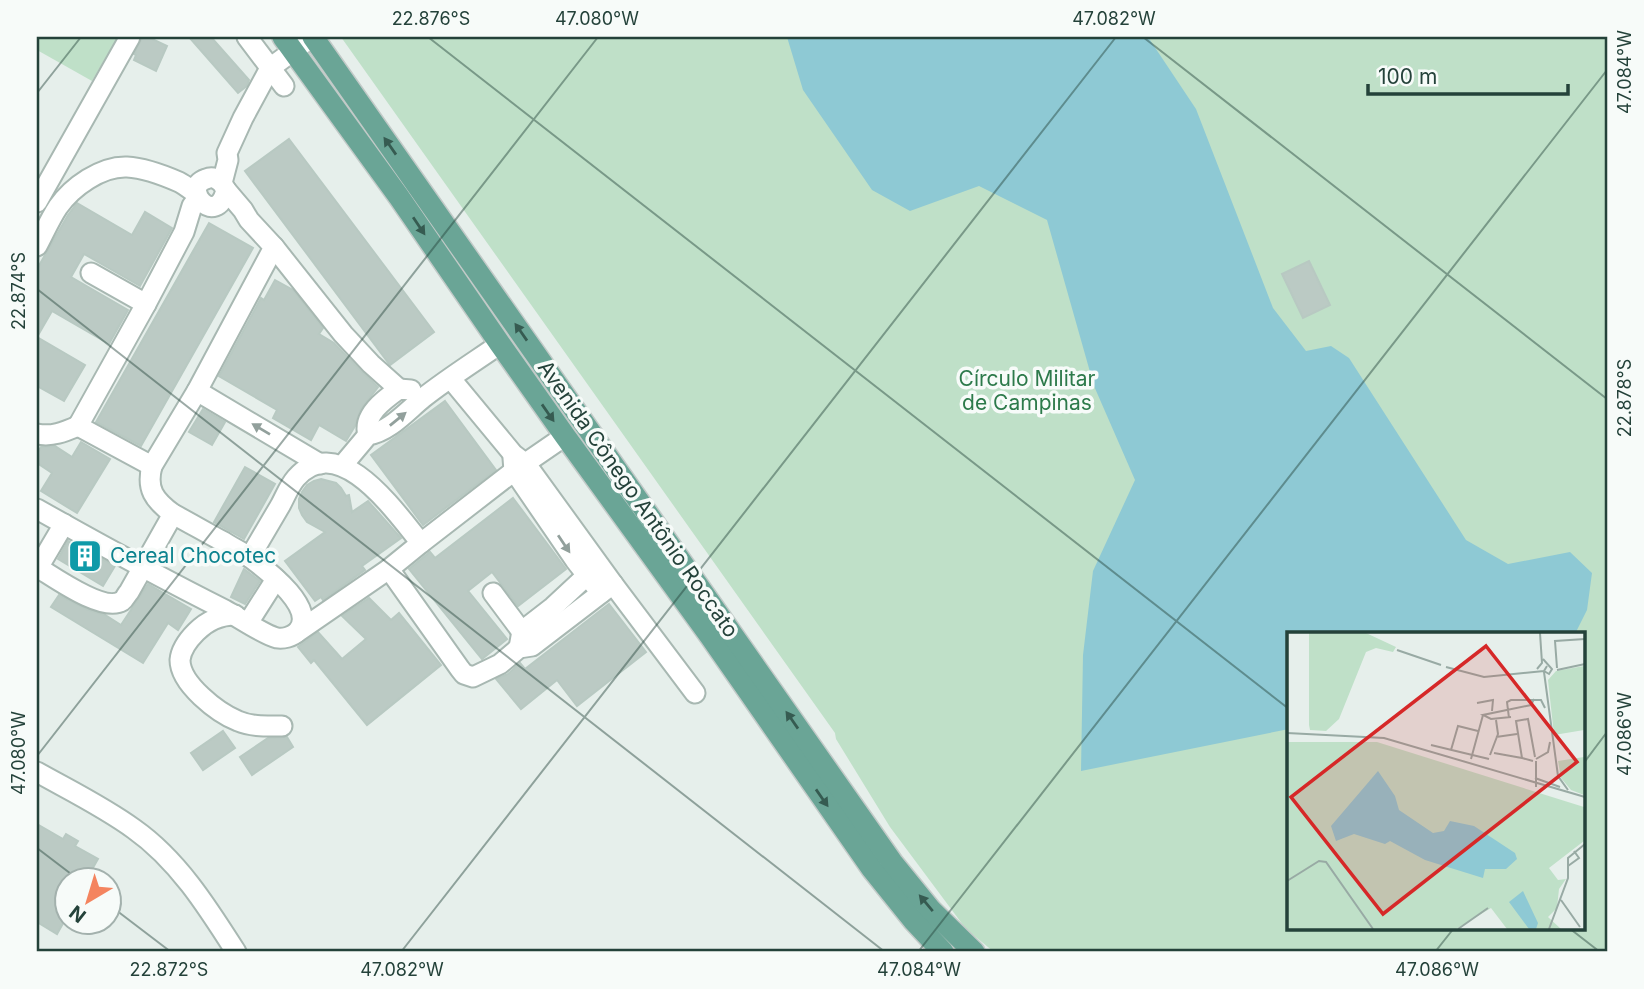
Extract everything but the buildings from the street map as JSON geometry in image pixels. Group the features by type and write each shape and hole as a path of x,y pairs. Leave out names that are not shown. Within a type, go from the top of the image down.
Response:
{"main road":[{"name":"Avenida Cônego Antônio Roccato","path":"313,37 892,862 931,910 974,952"},
{"name":"Avenida Cônego Antônio Roccato","path":"288,44 702,625 872,869 943,952"}],"street":[{"path":"37,202 131,37"},
{"path":"247,37 284,86"},
{"path":"37,434 61,433 78,426 184,232 190,212 228,160 228,153 243,118 270,68 288,44 313,37"},
{"path":"37,246 58,207 70,193 88,179 108,170 124,167 139,169 206,191 249,220 274,247 342,334 371,364 399,388 424,397"},
{"path":"274,247 197,391 152,466 148,479 152,492 161,505 250,557 276,579 300,607 302,620 296,633"},
{"path":"91,273 146,304"},
{"path":"342,466 368,435 384,429 424,397 500,344"},
{"path":"451,379 518,463 607,589 695,693"},
{"path":"368,435 367,424 370,416 399,388"},
{"path":"197,391 320,464"},
{"path":"78,426 152,466"},
{"path":"37,509 276,638 284,638 296,633 389,569 518,463 565,436"},
{"path":"250,557 294,481 309,468 320,464 342,466 354,472 375,489 421,542"},
{"path":"64,524 37,567 87,597 103,603 113,603 121,601 129,592 173,514"},
{"path":"389,569 464,674 473,677 500,664 553,607 593,570"},
{"path":"242,619 276,579"},
{"path":"524,641 607,589"},
{"path":"493,593 524,641"},
{"path":"242,619 224,615 211,620 190,637 180,660 184,674 191,687 206,701 238,721 282,726"},
{"path":"37,772 135,830 163,854 209,911 236,952"}],"green space":[{"path":"37,37 118,37 92,81 37,50"},
{"name":"Círculo Militar de Campinas","path":"341,37 1607,37 1607,952 994,952 966,929 890,827 836,739 835,733"}],"water":[{"path":"787,37 1148,37 1196,109 1273,308 1306,351 1331,346 1349,358 1466,540 1508,564 1570,552 1592,573 1587,610 1576,632 1287,632 1287,729 1081,771 1083,655 1093,571 1135,480 1094,386 1047,220 979,186 910,211 872,190 803,90"}],"place":[{"name":"Cereal Chocotec","path":"85,556"}]}
